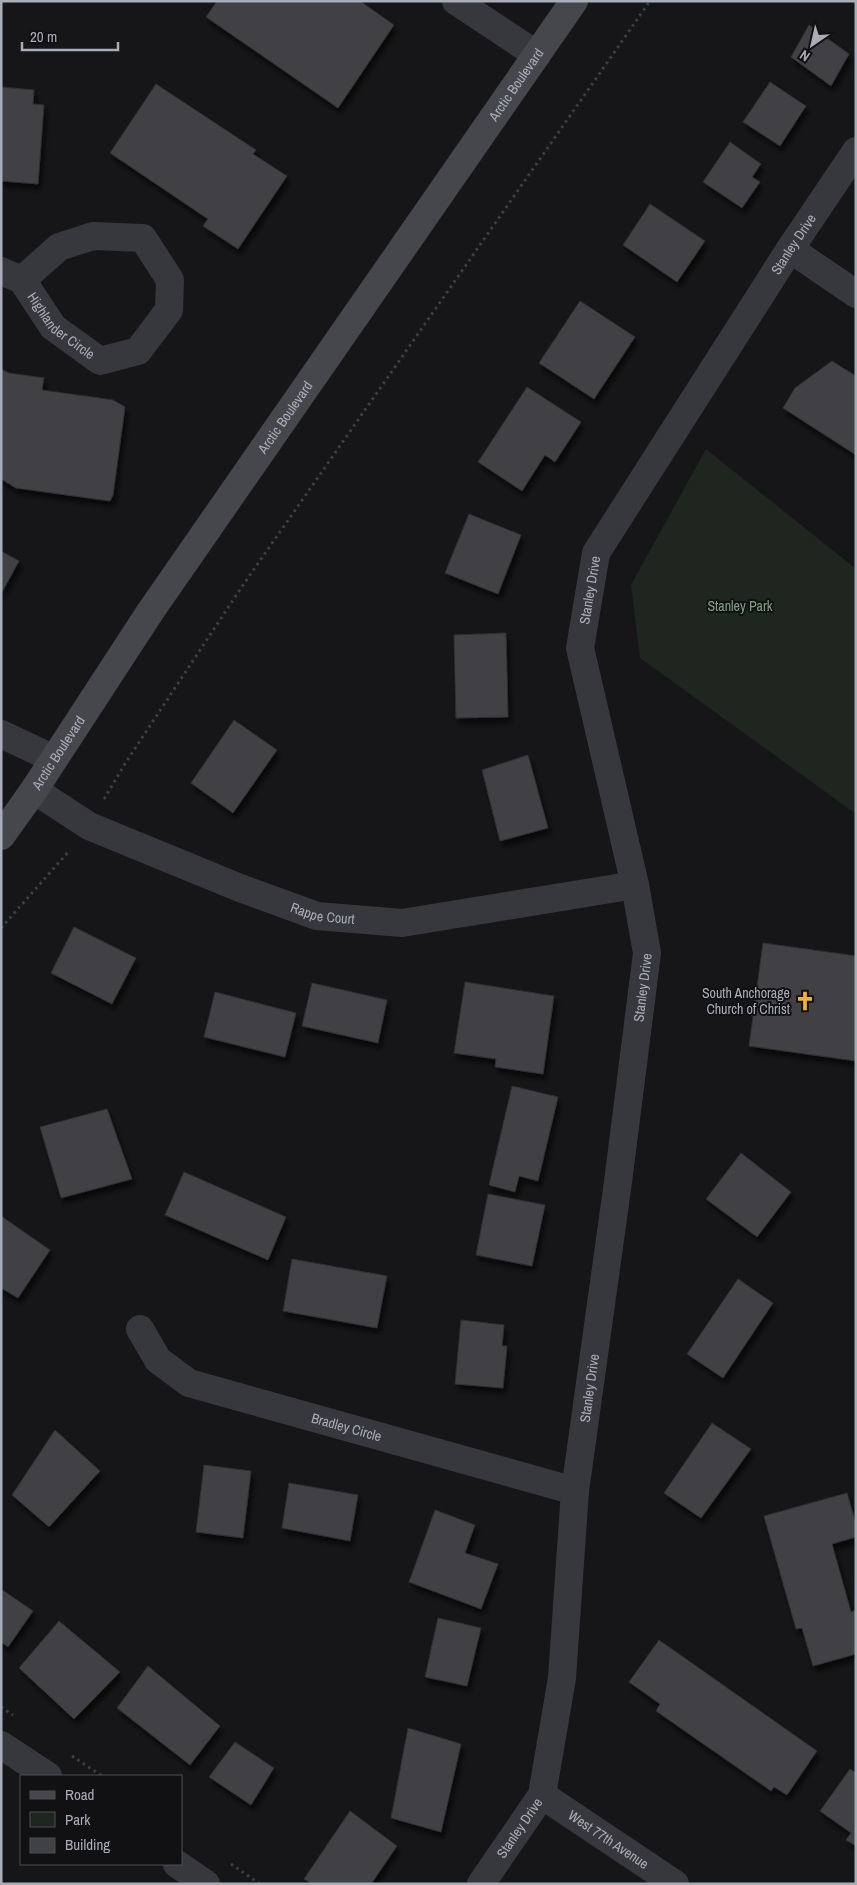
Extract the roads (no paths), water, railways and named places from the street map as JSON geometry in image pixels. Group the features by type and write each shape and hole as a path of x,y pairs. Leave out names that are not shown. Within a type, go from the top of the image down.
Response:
{"main road":[{"name":"Arctic Boulevard","path":"4,825 34,790 150,612 574,1"}],"street":[{"path":"456,1 537,55"},
{"name":"Stanley Drive","path":"481,1884 542,1795 562,1678 575,1491 617,1191 647,953 635,885 580,648 596,553 790,249 856,152"},
{"name":"Highlander Circle","path":"93,236 144,238 170,280 169,310 138,351 100,361 53,327 12,276 59,247 93,236"},
{"path":"790,249 856,294"},
{"path":"1,734 54,758"},
{"name":"Rappe Court","path":"34,790 89,826 240,888 317,916 402,923 635,885"},
{"name":"Bradley Circle","path":"140,1329 158,1360 189,1383 575,1491"},
{"path":"1,1745 46,1775"},
{"name":"West 77th Avenue","path":"542,1795 675,1884"},
{"path":"178,1865 206,1884"}],"place":[{"name":"South Anchorage Church of Christ","path":"805,1001"}],"park label":[{"name":"Stanley Park","path":"740,606"}]}
